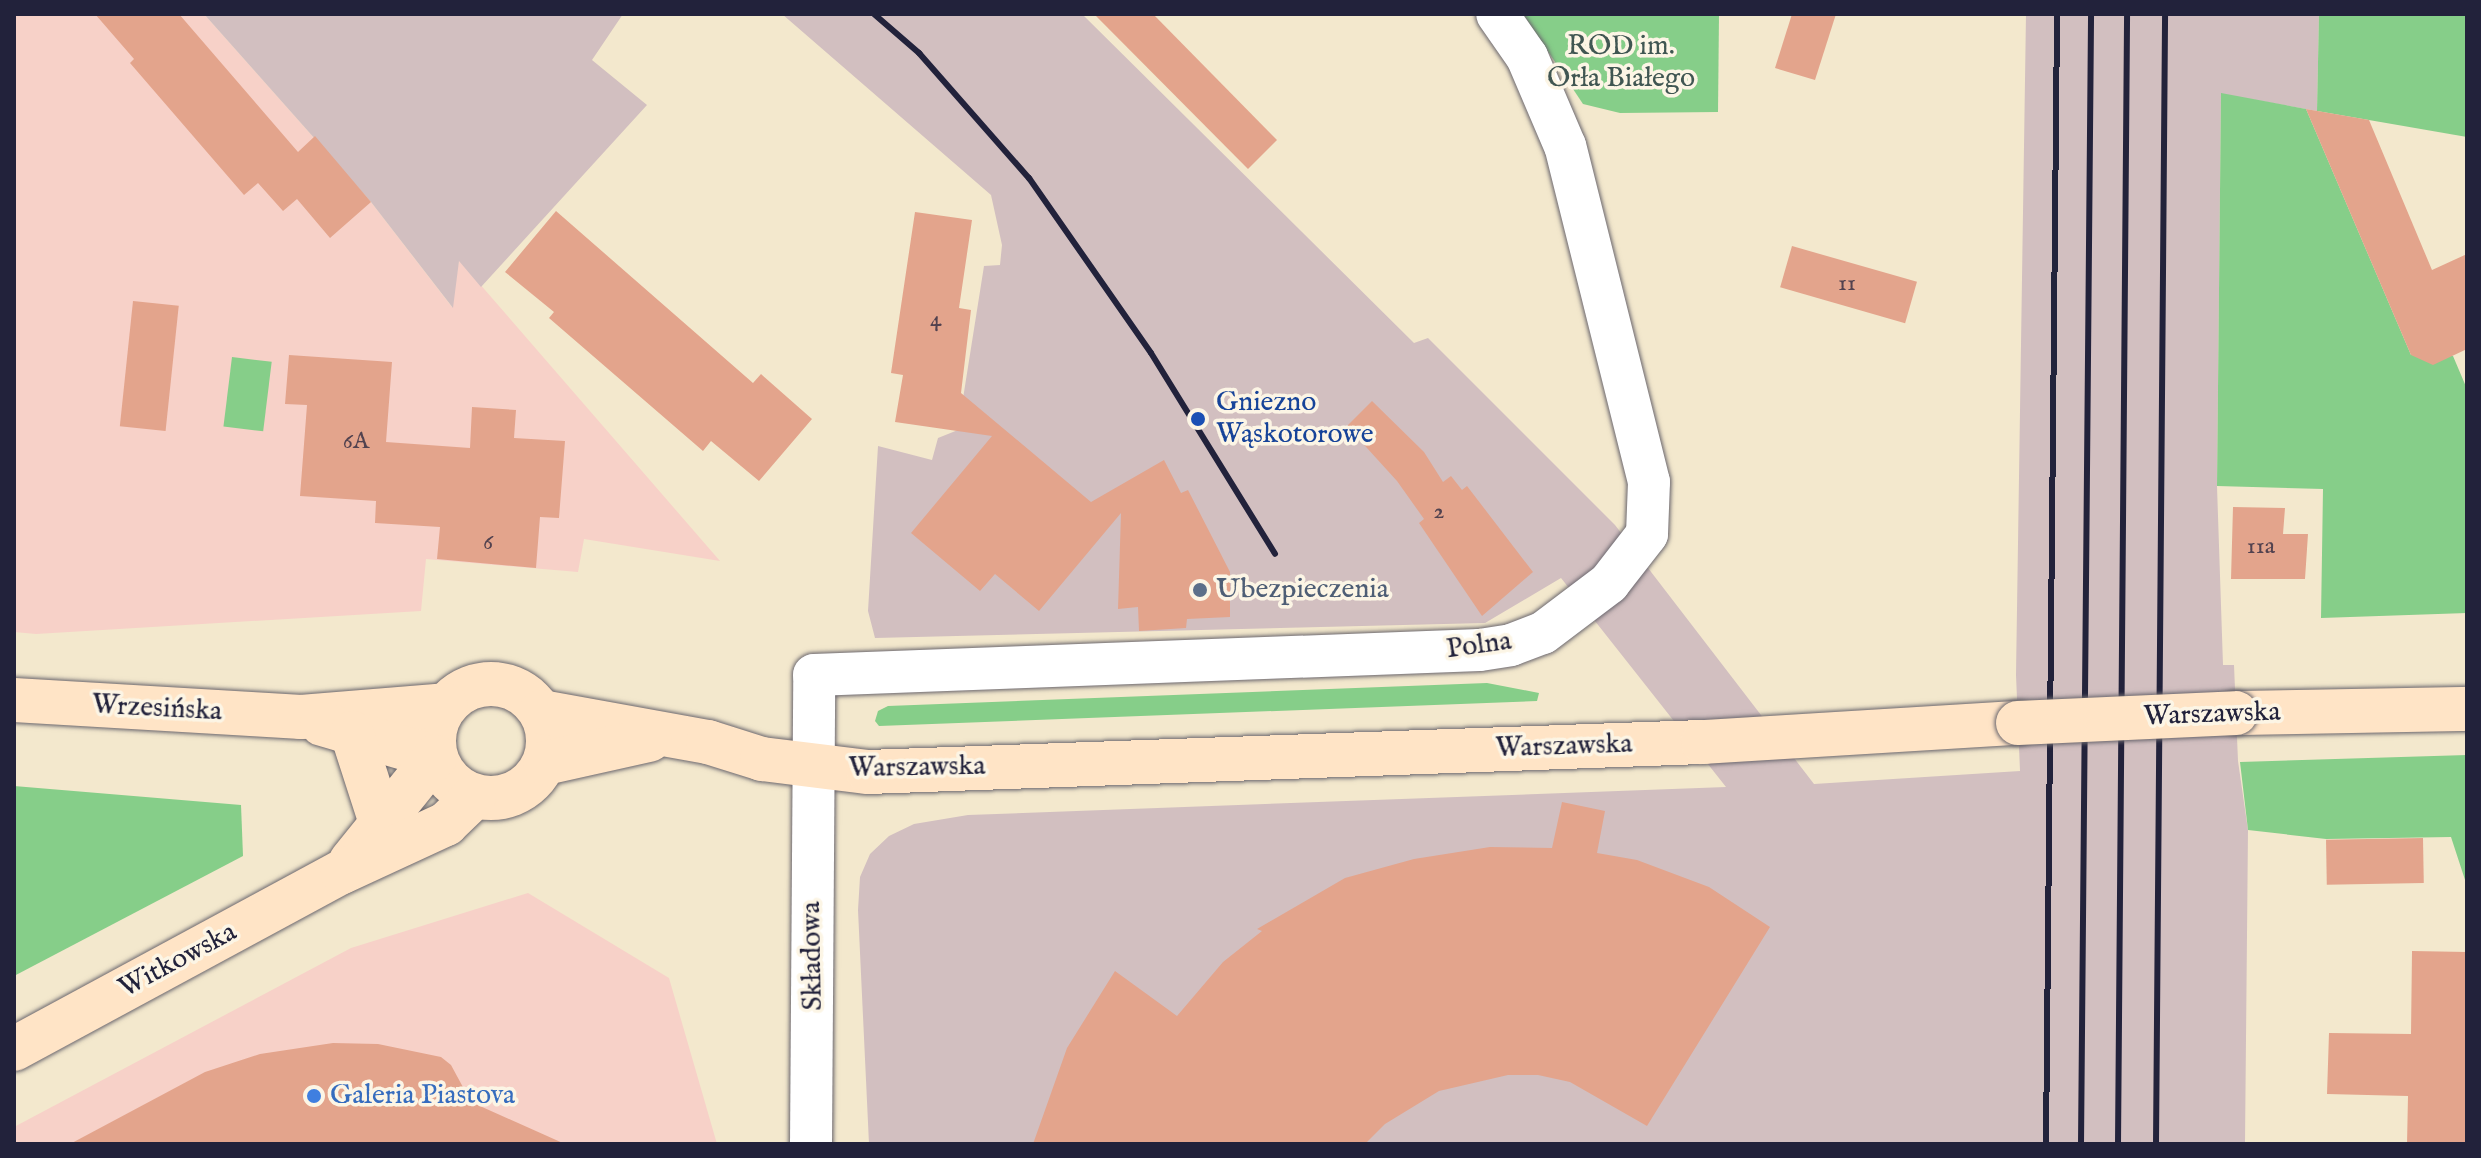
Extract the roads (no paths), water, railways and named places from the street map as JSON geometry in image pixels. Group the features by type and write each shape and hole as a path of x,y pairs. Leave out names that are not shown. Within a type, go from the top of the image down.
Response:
{"street":[{"name":"Polna","path":"811,767 814,675 1480,650 1511,645 1543,633 1609,583 1647,534 1649,482 1565,146 1527,57 1497,14"},
{"path":"505,685 532,699 541,712 550,737 545,763 529,786 502,799 474,797 457,788 443,774 435,757 433,739 446,705 473,687 505,685"},
{"name":"Wrzesińska","path":"14,700 301,717 446,705"},
{"name":"Warszawska","path":"541,712 811,767 868,772 1764,740 2018,723 2236,713 2467,709"},
{"name":"Wrzesińska","path":"301,717 435,757"},
{"path":"352,733 382,826"},
{"name":"Warszawska","path":"545,763 665,736"},
{"name":"Witkowska","path":"342,872 435,757"},
{"name":"Składowa","path":"811,767 815,989 811,1144"},
{"name":"Witkowska","path":"14,1049 342,872 446,824 474,797"}],"railway":[{"path":"874,14 919,53 1029,178 1151,353 1275,554"},
{"path":"2046,1144 2057,14"},
{"path":"2081,1144 2091,14"},
{"path":"2118,1144 2127,14"},
{"path":"2156,1144 2165,14"}],"place":[{"name":"Gniezno Wąskotorowe","path":"1198,419"},
{"name":"Ubezpieczenia","path":"1200,590"},
{"name":"Galeria Piastova","path":"314,1096"}],"park label":[{"name":"ROD im. Orła Białego","path":"1621,63"}]}
